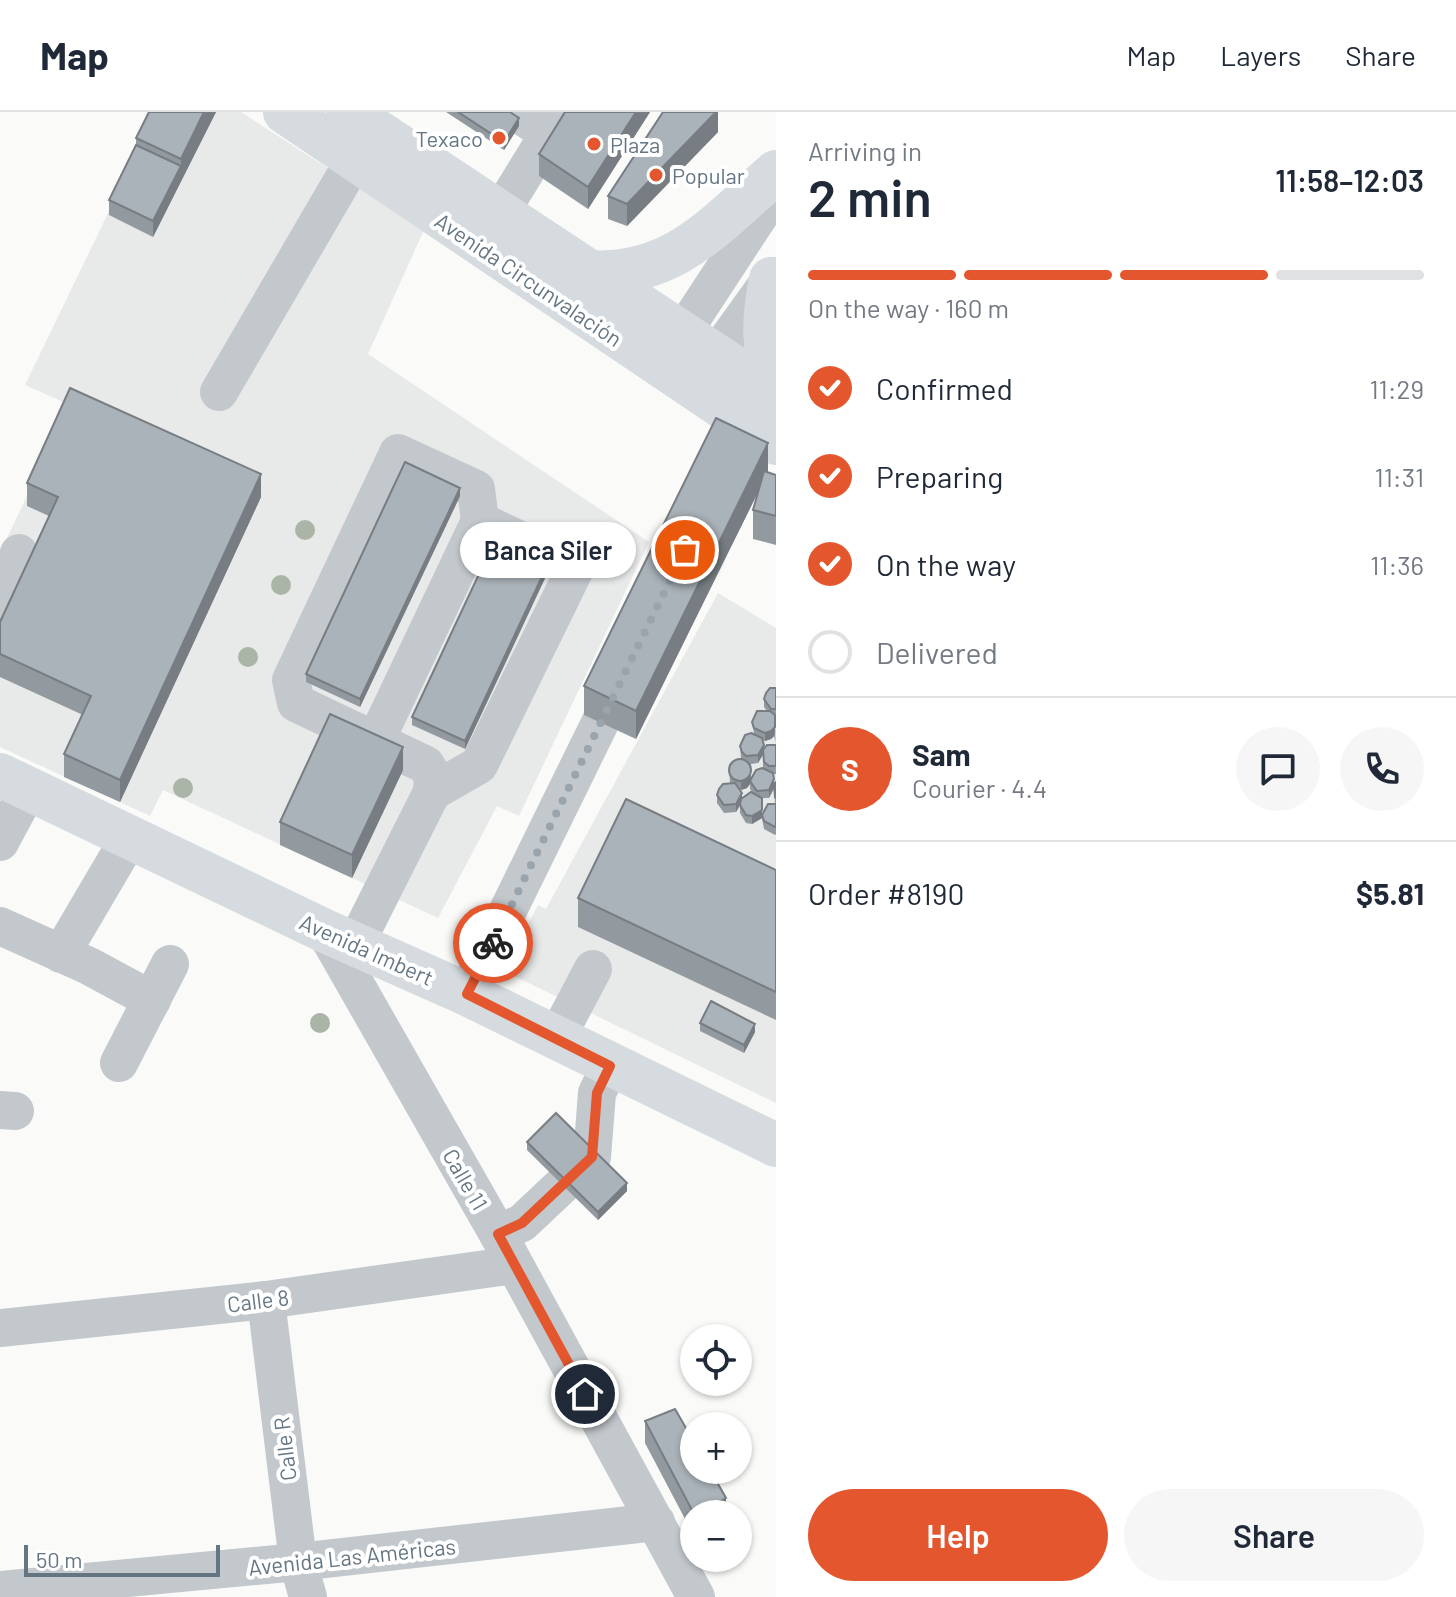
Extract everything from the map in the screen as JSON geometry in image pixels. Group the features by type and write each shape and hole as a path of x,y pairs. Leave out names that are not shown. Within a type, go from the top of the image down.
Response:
{"main road":[{"name":"Avenida Circunvalación","path":"285,112 365,128 589,272 690,367 765,456"},
{"name":"Avenida Circunvalación","path":"365,128 690,367 776,395"},
{"path":"589,272 632,272 677,255 776,172"},
{"path":"773,276 765,310 765,341 776,382"},
{"name":"Avenida Imbert","path":"14,781 340,938 467,994 776,1145"}],"street":[{"path":"500,213 556,123 515,112"},
{"path":"219,392 365,128"},
{"path":"714,441 690,367 776,190"},
{"path":"690,367 773,276"},
{"path":"376,740 480,521 476,489 398,453 291,680 296,703 426,765 433,777 432,792"},
{"path":"340,938 432,792 479,765 576,567 480,521"},
{"path":"0,603 19,553"},
{"path":"467,994 635,651"},
{"path":"0,842 14,781"},
{"path":"61,954 131,835"},
{"path":"0,926 152,1000"},
{"name":"Calle 11","path":"340,938 696,1597"},
{"path":"119,1063 170,964"},
{"path":"556,1039 593,969"},
{"path":"506,1250 522,1223 592,1157 597,1093 610,1066"},
{"name":"Calle 8","path":"0,1328 266,1300 506,1250"},
{"name":"Calle R","path":"266,1300 303,1580"},
{"name":"Avenida Las Américas","path":"0,1590 303,1580 656,1522"}],"shaded area":[{"path":"157,112 241,112 424,230 368,354 649,542 519,816 497,806 438,918 163,790 150,816 0,747 0,553 70,405 25,385"},
{"path":"718,593 776,628 776,1103 504,971 538,905 546,909"}],"building":[{"path":"149,112 204,112 181,159 136,138"},
{"name":"Texaco","path":"458,112 510,112 519,118 504,142"},
{"name":"Plaza","path":"565,112 636,112 588,187 539,154"},
{"path":"663,112 716,112 627,204 608,196"},
{"path":"136,145 181,166 153,221 109,200"},
{"path":"70,388 261,474 120,780 64,754 91,696 0,654 0,622 58,497 27,483"},
{"path":"716,418 768,443 636,711 584,686"},
{"path":"405,462 460,488 360,699 306,674"},
{"path":"764,471 776,475 776,516 753,510"},
{"path":"493,544 546,568 465,741 412,717"},
{"path":"770,688 776,688 776,709 771,709 764,699"},
{"path":"757,711 770,711 775,715 775,727 771,731 765,733 754,728 752,722"},
{"path":"330,714 403,747 352,855 280,822"},
{"path":"751,733 762,738 764,745 758,755 746,756 740,746 745,735"},
{"path":"767,745 776,745 776,766 764,762 763,750"},
{"path":"736,759 744,759 751,770 744,781 736,781 729,774 729,766"},
{"path":"762,768 773,773 774,779 769,790 757,791 750,781 756,770"},
{"path":"735,783 742,793 736,804 724,805 717,795 719,789 723,784"},
{"path":"751,792 762,798 762,810 752,816 746,815 740,805 741,799"},
{"path":"626,799 776,870 776,992 578,898"},
{"path":"768,804 776,804 775,827 764,821 762,815"},
{"path":"711,1001 755,1024 744,1045 700,1023"},
{"path":"556,1113 627,1183 598,1212 527,1142"},
{"path":"675,1409 680,1418 680,1484 718,1484 726,1498 687,1500 645,1421"}],"way so far":[{"path":"493,943 685,550"}],"place":[{"name":"Texaco","path":"499,138"},
{"name":"Plaza","path":"594,144"},
{"name":"Popular","path":"656,175"},
{"name":"Banca Siler","path":"685,550"}],"route":[{"path":"493,943 467,994 610,1066 597,1093 592,1157 522,1223 498,1234 585,1394"}]}
